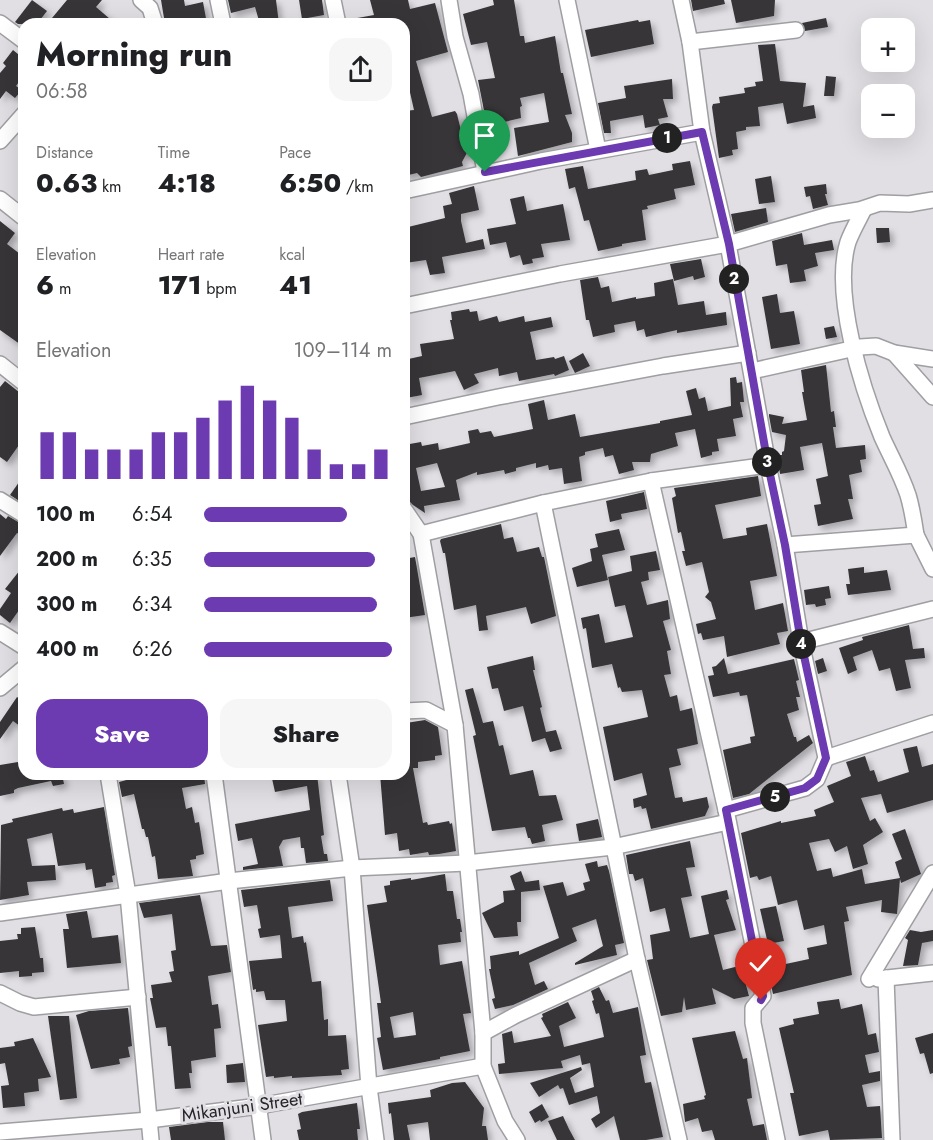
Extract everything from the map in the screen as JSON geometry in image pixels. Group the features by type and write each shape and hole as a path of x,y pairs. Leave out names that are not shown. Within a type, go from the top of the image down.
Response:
{"street":[{"path":"141,0 150,8 153,18"},
{"path":"218,0 222,18"},
{"path":"333,0 337,18"},
{"path":"449,0 455,37 471,94 485,172"},
{"path":"567,0 598,150"},
{"path":"0,913 229,881 352,868 467,862 613,847 727,816 805,788 817,779 826,758 801,642 729,244 702,132 690,42 681,0"},
{"path":"0,23 18,36"},
{"path":"690,42 796,30"},
{"path":"0,141 18,121"},
{"path":"410,190 485,172 702,132"},
{"path":"0,199 18,213"},
{"path":"410,305 560,274 729,244 829,215 887,203 909,204 933,201"},
{"path":"864,209 848,242 845,304 864,347 865,388 882,436 909,497 916,535 933,569"},
{"path":"752,371 864,347 933,359"},
{"path":"410,416 663,366 748,353"},
{"path":"894,353 933,397"},
{"path":"0,364 18,378"},
{"path":"421,534 543,503 651,481 768,465"},
{"path":"651,481 727,816 763,996 753,1008 753,1023 777,1140"},
{"path":"0,500 18,511"},
{"path":"543,503 613,847 679,1140"},
{"path":"410,517 421,534 455,725 483,1033 483,1066 505,1121 517,1140"},
{"path":"785,545 916,535"},
{"path":"801,642 933,609"},
{"path":"0,632 18,643"},
{"path":"0,688 18,674"},
{"path":"410,711 426,710 455,725"},
{"path":"826,758 933,723"},
{"path":"109,780 128,895 152,1140"},
{"path":"215,780 263,1140"},
{"path":"339,780 352,868 369,1087 376,1140"},
{"path":"933,873 869,980 933,973"},
{"path":"483,1033 516,1015 637,959"},
{"path":"886,978 892,1140"},
{"path":"0,993 20,1003 34,1006 138,998"},
{"name":"Mikanjuni Street","path":"3,1135 260,1106 483,1066"}],"building":[{"path":"32,0 47,11 42,18 18,18"},
{"path":"67,0 102,0 96,7 109,18 52,18"},
{"path":"161,0 184,0 185,6 203,2 206,18 164,18"},
{"path":"228,0 276,0 278,18 258,18 255,7 231,13"},
{"path":"299,0 322,0 324,15 302,18"},
{"path":"370,0 408,0 410,9 435,3 448,52 416,61 432,117 455,111 457,114 468,151 462,162 463,166 421,177 417,173 410,175 410,110 414,110 410,92 410,18 358,18 374,15"},
{"path":"493,0 514,0 520,36 524,36 525,43 555,36 561,73 563,73 572,114 565,115 572,133 572,142 518,156 514,128 549,122 544,93 520,98 521,118 487,126 478,80 495,78 487,42 471,45 463,14 494,5"},
{"path":"691,0 724,0 725,4 693,11"},
{"path":"731,0 775,0 774,16 736,23"},
{"path":"826,18 828,27 805,31 802,23"},
{"path":"638,20 639,22 650,20 654,44 591,57 585,30"},
{"path":"775,44 780,81 806,83 803,107 814,105 816,118 787,124 783,103 758,107 760,126 746,127 746,130 736,132 738,149 732,150 733,155 719,158 713,104 720,103 719,97 745,93 744,88 756,86 755,82 763,81 758,45"},
{"path":"13,50 18,54 18,83 16,86 18,95 15,98 6,91 0,99 0,73 6,66 3,63"},
{"path":"826,76 836,77 834,96 824,96"},
{"path":"672,79 673,99 663,99 668,117 658,119 660,125 645,128 643,115 610,121 611,133 604,133 598,103 626,98 624,86"},
{"path":"690,161 695,185 674,189 676,199 647,206 648,209 642,210 646,240 598,251 589,220 584,221 575,187 569,189 565,169 583,166 588,189 636,180 635,171 647,169 649,175 673,170 672,164"},
{"path":"771,176 775,202 759,204 755,179"},
{"path":"826,184 827,194 825,194 828,205 813,209 810,196 806,197 804,187"},
{"path":"474,186 479,210 461,214 461,221 466,243 483,239 485,249 442,257 445,273 430,275 426,260 410,262 410,227 445,218 443,206 452,204 449,193"},
{"path":"524,196 527,211 563,204 570,240 541,244 544,257 532,259 533,263 523,265 520,255 510,258 506,242 490,245 487,229 516,224 510,199"},
{"path":"766,208 768,222 735,232 731,214"},
{"path":"0,221 15,233 7,244 18,252 18,343 0,330"},
{"path":"876,228 889,228 890,242 877,243"},
{"path":"802,233 804,245 832,240 834,250 815,253 818,266 804,270 806,281 790,283 787,264 776,266 772,241"},
{"path":"701,259 705,277 694,280 693,276 674,281 670,264"},
{"path":"598,277 601,288 609,286 612,302 655,296 654,283 673,279 678,305 704,301 706,315 726,312 727,325 677,333 677,330 646,337 644,329 637,331 635,321 614,325 615,332 593,337 589,320 586,320 580,280"},
{"path":"777,294 780,313 794,311 800,344 771,349 762,297"},
{"path":"469,309 470,312 477,311 479,321 497,316 499,322 524,316 525,322 551,317 553,327 530,332 536,360 564,356 569,370 555,376 554,374 519,381 517,372 499,376 498,368 474,374 479,383 464,390 455,371 419,378 422,395 410,397 410,359 422,356 420,344 454,339 450,320 452,320 451,312"},
{"path":"834,326 837,337 826,339 824,328"},
{"path":"583,353 590,366 575,373 569,361"},
{"path":"826,365 831,412 834,411 836,427 833,427 836,448 865,445 866,459 860,460 862,472 849,475 853,499 848,499 853,519 818,526 814,505 821,504 816,479 828,476 822,443 800,447 804,470 780,474 777,455 782,455 784,451 786,435 772,432 769,414 784,417 782,424 807,420 801,370"},
{"path":"736,377 737,383 742,382 744,402 740,402 743,417 733,419 736,436 717,439 719,451 712,452 712,455 701,458 695,429 675,433 678,446 651,454 650,462 632,462 634,470 619,474 613,455 605,457 603,448 585,452 585,455 579,457 582,481 564,484 562,468 549,470 548,465 536,468 536,463 516,468 516,471 505,474 504,470 477,475 477,472 456,480 460,500 424,506 425,513 410,502 410,444 421,442 422,446 438,443 439,450 470,443 468,431 478,429 480,433 491,431 494,437 533,429 528,404 544,400 548,420 575,414 580,437 692,415 686,391 696,388 699,399 705,397 708,411 731,406 730,378","holes":["437,463 445,487 421,491 416,468"]},
{"path":"5,381 18,391 18,446 7,462 0,457 0,387"},
{"path":"758,476 761,496 715,505 723,539 747,535 746,528 767,524 777,576 750,581 755,610 783,603 788,631 777,633 780,644 727,657 724,636 703,640 701,633 698,634 696,624 716,619 711,602 705,597 709,592 702,562 686,566 682,551 685,551 681,532 678,533 672,498 676,496 674,488"},
{"path":"18,484 18,500 10,495"},
{"path":"644,492 647,509 621,514 622,519 610,522 606,501"},
{"path":"0,514 6,519 8,516 18,522 18,534 0,556"},
{"path":"501,524 504,539 513,537 517,552 539,547 544,557 556,616 531,624 526,607 486,616 488,630 479,631 476,605 454,610 445,553 443,553 440,541"},
{"path":"619,529 625,550 602,555 608,580 577,587 572,568 592,561 590,549 598,547 595,534"},
{"path":"656,551 660,570 648,572 649,580 641,582 647,605 668,600 670,619 663,621 671,650 667,651 671,674 664,675 670,697 677,695 680,711 692,708 698,744 677,749 681,765 669,768 675,798 682,797 683,802 707,797 709,807 705,816 651,829 646,808 642,809 641,806 634,808 633,799 647,795 642,773 614,781 603,727 648,717 642,690 622,692 620,687 618,688 612,664 592,668 586,628 583,629 581,618 599,614 605,643 633,637 625,605 615,607 608,577 632,571 630,556"},
{"path":"415,557 425,615 410,617 410,558"},
{"path":"864,567 864,573 887,570 891,590 848,595 846,584 850,584 848,569"},
{"path":"18,573 18,612 10,623 0,615 0,609 11,593 5,589"},
{"path":"829,586 831,598 825,599 826,605 816,607 815,604 806,605 804,590"},
{"path":"909,625 913,649 924,648 925,658 905,660 911,688 896,691 890,668 879,671 872,650 853,657 857,670 848,674 839,648 863,640 862,637"},
{"path":"533,656 535,670 533,670 546,732 556,730 562,749 550,752 545,738 532,742 523,706 504,711 498,688 492,689 487,667"},
{"path":"724,658 728,674 794,659 799,680 796,681 800,697 796,697 799,710 787,714 797,742 809,735 813,743 749,794 733,798 723,750 751,743 750,737 755,736 747,695 740,696 739,692 713,697 708,676 714,675 712,667"},
{"path":"823,658 827,671 818,674 815,661"},
{"path":"473,688 483,723 493,721 499,746 503,745 510,775 533,770 539,796 556,795 563,820 542,825 545,841 532,844 525,827 492,831 473,736 476,735 465,690"},
{"path":"17,697 18,725 13,721 0,739 0,722"},
{"path":"425,720 438,727 442,755 435,756 435,760 418,762 418,768 413,768 423,823 427,822 428,825 449,821 450,824 452,823 456,851 410,855 409,849 399,851 397,833 385,835 380,780 410,780 410,722"},
{"path":"917,746 922,767 933,764 933,800 887,813 881,794 861,798 870,821 875,818 883,832 863,845 868,864 853,869 847,846 835,852 829,839 809,843 817,871 831,868 833,877 862,869 865,884 900,878 895,862 902,859 892,834 905,829 921,874 901,883 900,879 897,914 881,912 882,900 846,907 849,921 844,922 852,975 773,994 763,948 777,945 781,965 809,959 807,948 827,944 824,925 804,930 797,900 778,905 771,876 759,880 757,876 750,878 741,833 781,821 781,823 816,816 814,810 834,802 827,786 851,776 846,762 865,756 870,771 874,770 878,782 909,772 903,749"},
{"path":"18,762 18,780 63,780 64,784 53,786 51,781 18,788 14,790 14,793 0,796 0,765"},
{"path":"126,780 205,780 205,784 182,788 186,809 192,807 195,823 199,822 204,854 190,860 193,876 158,879 155,856 152,857 148,837 142,829 134,794 122,797 119,782"},
{"path":"272,780 318,780 324,835 321,836 324,854 327,854 328,861 306,863 300,837 283,840 279,847 283,866 243,870 243,867 258,864 252,838 238,841 235,824 310,810 307,786 275,792"},
{"path":"104,807 115,875 112,876 113,882 95,888 92,869 86,870 85,863 58,866 52,833 27,839 32,866 55,865 56,880 27,882 29,895 0,900 1,825 13,822 12,819 62,808 63,811 73,809 74,813"},
{"path":"598,819 602,837 579,841 576,824"},
{"path":"690,841 695,867 686,868 692,896 681,898 690,938 709,934 701,896 727,890 729,899 726,900 736,930 714,935 723,970 747,964 751,984 746,985 749,996 734,999 712,988 716,1004 686,1010 684,997 682,1012 661,1016 647,960 653,959 650,935 670,931 665,908 650,912 643,878 635,881 633,874 629,874 626,855"},
{"path":"597,861 598,867 607,865 609,871 624,943 615,945 617,955 575,965 603,946 596,919 572,928 577,941 529,963 535,985 544,981 548,989 513,1005 495,1009 489,969 491,969 490,956 519,951 519,955 559,938 543,886 563,882 567,896 585,890 583,883 590,881 585,864"},
{"path":"521,871 525,882 539,880 540,890 521,892 521,922 517,922 518,936 494,938 482,913 504,902 503,891 515,890 510,876"},
{"path":"445,874 447,891 453,891 457,919 460,919 461,942 438,945 440,965 462,961 471,1013 463,1014 470,1051 383,1070 377,1038 381,1037 377,1003 381,1003 367,905 387,902 384,886 390,885 390,881 411,878 411,880","holes":["413,1012 416,1035 394,1038 390,1017"]},
{"path":"330,880 333,901 288,907 292,938 303,936 312,982 321,981 324,1020 328,1019 328,1036 346,1035 349,1069 341,1070 342,1075 266,1077 258,1025 287,1021 285,1000 266,1000 264,991 253,990 249,961 282,958 280,935 260,938 258,929 261,928 257,905 244,907 241,890"},
{"path":"200,895 211,946 227,945 231,972 208,976 212,1005 218,1004 221,1028 214,1029 216,1057 191,1061 192,1073 189,1073 191,1088 175,1089 171,1046 168,1046 166,1027 156,1028 150,998 153,998 151,985 172,982 169,972 174,971 171,951 176,950 172,914 144,918 139,903"},
{"path":"776,906 784,941 768,944 760,909"},
{"path":"87,911 92,938 118,935 121,963 67,968 63,929 69,929 66,914"},
{"path":"35,927 44,972 19,977 19,971 0,973 0,941 18,939 17,934 21,934 21,928"},
{"path":"910,930 921,932 933,930 933,941 922,943 918,965 903,966 908,940 905,938"},
{"path":"599,987 606,1001 609,1000 613,1013 638,1007 646,1055 640,1056 645,1083 651,1082 663,1137 646,1140 620,1140 614,1116 596,1128 591,1119 600,1113 597,1096 569,1105 563,1088 560,1089 558,1085 539,1097 530,1083 581,1067 582,1070 570,1078 575,1093 594,1087 590,1063 582,1065 580,1055 561,1061 563,1068 499,1074 498,1064 505,1063 502,1034 512,1031 514,1043 551,1036 541,1018 542,1014 568,1002 576,1018 559,1026 564,1047 604,1037 591,991"},
{"path":"839,999 841,1009 862,1004 868,1035 876,1033 879,1052 865,1055 869,1073 880,1071 880,1081 862,1085 867,1107 880,1106 882,1138 830,1140 828,1130 799,1136 790,1093 794,1093 779,1028 794,1024 793,1019 819,1014 817,1002"},
{"path":"128,1008 132,1046 128,1047 130,1057 119,1059 120,1064 91,1069 76,1015 89,1011"},
{"path":"48,1016 69,1016 77,1098 60,1100"},
{"path":"735,1031 743,1059 747,1058 752,1098 747,1099 753,1126 764,1124 767,1140 715,1140 712,1130 702,1132 698,1118 685,1122 683,1104 705,1099 706,1095 692,1038"},
{"path":"933,1033 933,1073 930,1074 924,1053 920,1054 915,1038"},
{"path":"33,1038 51,1077 38,1079 39,1091 24,1093 25,1106 3,1108 1,1086 9,1085 5,1063 0,1064 0,1048 15,1046 14,1042"},
{"path":"243,1063 245,1082 227,1083 226,1065"},
{"path":"465,1082 484,1108 482,1126 486,1126 488,1140 430,1140 428,1122 407,1125 410,1140 394,1140 388,1103 431,1097 430,1090 452,1083"},
{"path":"357,1103 360,1129 357,1129 358,1140 299,1140 297,1130 301,1129 298,1114"},
{"path":"542,1104 549,1117 535,1123 529,1112"},
{"path":"563,1116 575,1140 557,1140 548,1121"},
{"path":"223,1122 225,1140 171,1140 169,1127"}],"route":[{"path":"485,172 702,132 729,244 801,642 826,758 817,779 805,788 726,810 763,996 761,1000"}]}
